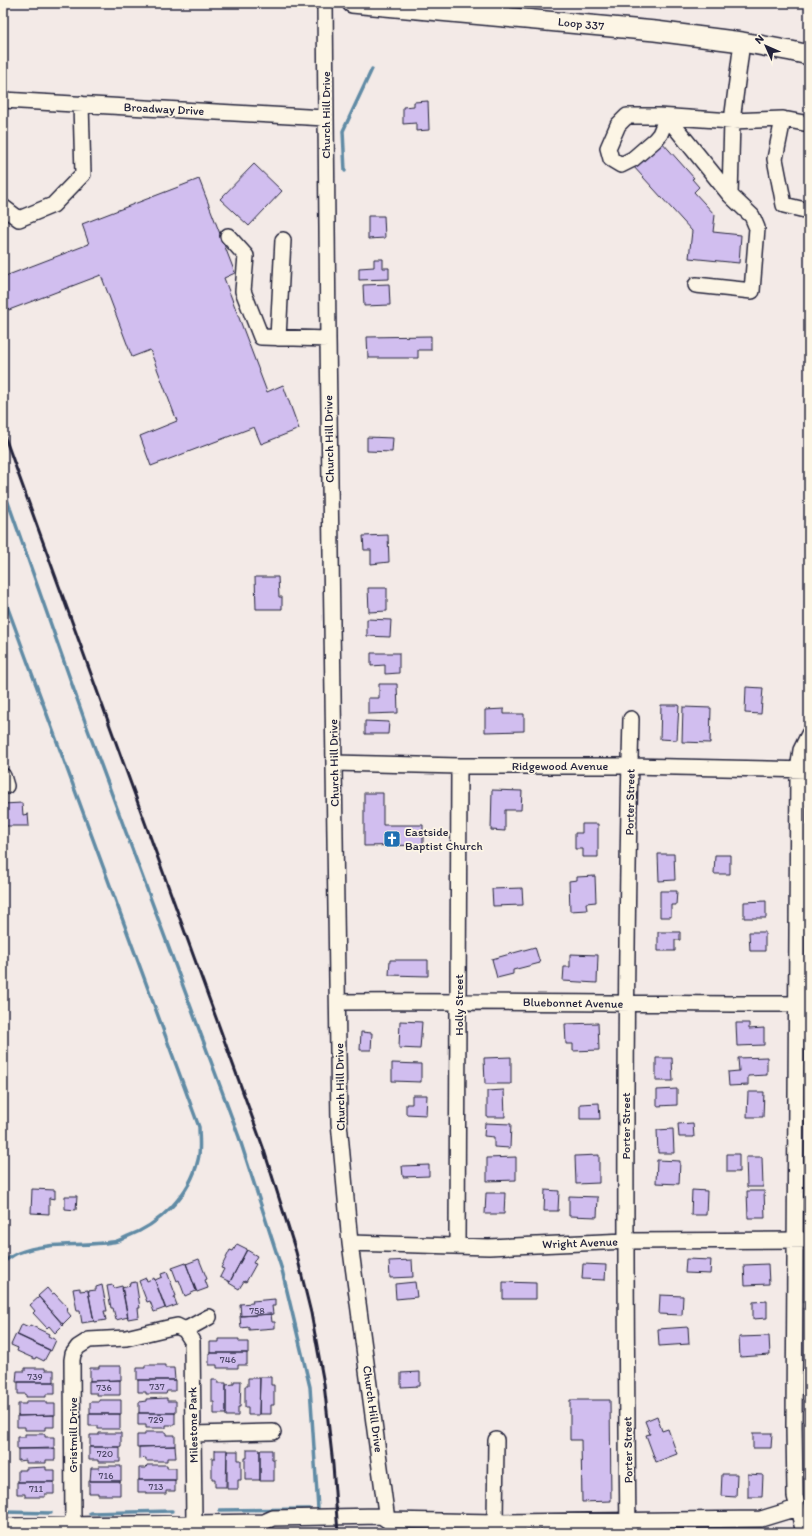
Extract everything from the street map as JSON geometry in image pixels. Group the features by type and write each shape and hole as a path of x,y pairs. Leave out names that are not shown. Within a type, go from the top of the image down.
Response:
{"main road":[{"name":"Loop 337","path":"352,3 639,29 742,42 791,50 809,55"}],"street":[{"name":"Church Hill Drive","path":"325,3 325,118 339,1122 350,1243 388,1520"},
{"path":"730,194 732,122 742,42"},
{"name":"Broadway Drive","path":"3,100 325,118"},
{"path":"3,207 19,219 53,205 83,174 81,104"},
{"path":"696,285 752,291 757,228 752,216 730,194 667,117 732,122 783,119 809,124"},
{"path":"783,119 775,159 784,205 809,211"},
{"path":"228,236 246,256 243,291 261,337 328,339"},
{"path":"278,338 283,240"},
{"name":"Porter Street","path":"628,1527 626,1241 627,1004 632,718"},
{"path":"804,1533 797,1508 794,1426 803,1240 804,770 801,750 809,734"},
{"name":"Ridgewood Avenue","path":"334,763 459,766 630,766 804,770"},
{"name":"Holly Street","path":"458,1245 459,766"},
{"name":"Bluebonnet Avenue","path":"338,1002 459,1001 627,1004 803,1004"},
{"name":"Wright Avenue","path":"350,1243 489,1247 626,1241 803,1240"},
{"path":"185,1330 209,1317"},
{"name":"Gristmill Drive","path":"73,1525 72,1360 78,1347 89,1340 126,1338 177,1326 185,1330"},
{"name":"Milestone Park","path":"185,1330 192,1341 193,1528"},
{"path":"193,1434 273,1432"},
{"path":"495,1522 496,1440"},
{"path":"3,1526 73,1525 193,1528 264,1522 270,1524 382,1525 388,1520 628,1527 761,1518 797,1508"}],"building":[{"path":"428,101 429,130 416,131 416,123 403,124 403,107 414,106 414,102"},
{"path":"661,141 694,178 692,179 699,187 694,192 715,215 713,232 741,235 739,263 689,258 692,231 633,166"},
{"path":"254,164 282,191 249,226 220,199"},
{"path":"199,179 235,273 224,278 267,392 283,385 299,429 261,444 254,427 151,466 140,436 177,421 150,350 132,357 101,275 9,310 3,295 3,277 89,244 82,224"},
{"path":"368,216 384,216 385,238 368,239"},
{"path":"374,259 383,259 383,268 389,268 389,279 359,280 359,268 374,267"},
{"path":"389,284 390,305 364,306 363,285"},
{"path":"431,336 431,350 418,350 418,358 368,358 367,337"},
{"path":"367,437 393,438 392,452 367,451"},
{"path":"388,535 389,562 371,564 371,550 364,550 363,536"},
{"path":"255,577 278,577 279,597 282,597 282,609 256,609"},
{"path":"368,588 387,588 387,611 369,612"},
{"path":"367,619 391,620 390,637 367,636"},
{"path":"371,653 399,653 399,673 385,674 385,665 371,666"},
{"path":"379,684 397,684 398,713 368,714 368,698 379,698"},
{"path":"746,687 763,688 761,714 745,713"},
{"path":"661,705 679,705 677,740 660,739"},
{"path":"683,707 711,708 710,743 682,742"},
{"path":"504,709 504,714 524,714 524,731 485,732 485,710"},
{"path":"365,721 389,722 388,734 365,734"},
{"path":"492,790 522,791 521,810 505,810 505,831 491,830"},
{"path":"364,793 383,793 383,825 423,825 423,845 364,846"},
{"path":"22,803 23,815 28,814 29,826 3,826 3,804"},
{"path":"582,824 598,824 598,857 583,857 583,849 575,849 575,833 582,833"},
{"path":"658,854 674,854 675,880 659,881"},
{"path":"715,855 730,855 730,874 714,874"},
{"path":"595,876 596,902 586,903 587,910 570,911 569,881 577,880 577,877"},
{"path":"522,888 523,905 493,906 492,889"},
{"path":"660,891 677,891 676,905 671,905 671,917 660,917"},
{"path":"766,901 766,918 744,918 744,902"},
{"path":"658,932 680,932 680,940 675,940 675,951 658,951"},
{"path":"749,932 765,932 765,951 750,951"},
{"path":"535,947 540,963 513,970 513,974 497,978 492,959"},
{"path":"570,954 598,955 597,983 563,981 564,967 570,967"},
{"path":"390,960 428,960 428,976 389,975"},
{"path":"400,1021 422,1022 420,1049 399,1048"},
{"path":"598,1023 599,1050 573,1051 573,1044 566,1044 565,1024"},
{"path":"736,1023 749,1023 749,1029 764,1028 764,1045 737,1046"},
{"path":"361,1032 372,1033 371,1050 360,1050"},
{"path":"511,1057 511,1084 485,1084 484,1058"},
{"path":"767,1057 767,1075 748,1076 748,1085 729,1086 728,1072 739,1071 738,1058"},
{"path":"656,1058 672,1058 673,1081 656,1081"},
{"path":"392,1063 421,1064 421,1082 392,1081"},
{"path":"677,1089 677,1105 657,1106 657,1090"},
{"path":"504,1090 505,1117 487,1117 487,1091"},
{"path":"748,1092 764,1092 763,1117 747,1117"},
{"path":"412,1095 427,1095 426,1115 406,1114 406,1104 412,1104"},
{"path":"599,1103 600,1119 580,1119 580,1104"},
{"path":"485,1123 511,1124 510,1148 494,1147 494,1137 484,1136"},
{"path":"693,1123 694,1137 679,1137 678,1124"},
{"path":"673,1129 674,1153 658,1153 657,1130"},
{"path":"727,1154 739,1154 739,1172 727,1172"},
{"path":"599,1155 599,1183 576,1184 575,1156"},
{"path":"516,1157 516,1180 487,1181 487,1158"},
{"path":"746,1157 762,1157 763,1187 747,1187"},
{"path":"657,1160 680,1161 679,1184 656,1183"},
{"path":"429,1165 429,1176 403,1177 402,1166"},
{"path":"32,1189 55,1190 55,1199 49,1198 49,1214 31,1213"},
{"path":"545,1190 559,1191 558,1211 544,1211"},
{"path":"692,1190 707,1191 706,1215 691,1215"},
{"path":"747,1191 764,1191 765,1218 748,1218"},
{"path":"486,1193 505,1193 504,1214 485,1214"},
{"path":"65,1196 77,1196 76,1210 65,1209"},
{"path":"569,1196 598,1197 597,1217 569,1216"},
{"path":"237,1244 247,1249 230,1282 220,1277 224,1269 221,1268 230,1250 233,1251"},
{"path":"247,1250 257,1256 253,1263 256,1264 246,1282 244,1281 239,1289 229,1283"},
{"path":"199,1259 207,1279 205,1280 208,1288 197,1292 186,1264"},
{"path":"686,1259 711,1260 710,1274 685,1273"},
{"path":"412,1260 413,1277 390,1278 389,1261"},
{"path":"186,1263 196,1291 185,1296 179,1280 177,1281 172,1268"},
{"path":"583,1264 606,1265 605,1280 582,1279"},
{"path":"768,1264 769,1284 745,1285 744,1265"},
{"path":"167,1272 176,1296 174,1297 177,1305 166,1309 155,1280 162,1277 161,1274"},
{"path":"146,1278 147,1281 154,1278 165,1308 154,1312 150,1301 147,1302 139,1281"},
{"path":"136,1282 140,1308 138,1308 139,1317 128,1319 122,1288 130,1286 129,1283"},
{"path":"415,1282 417,1297 396,1299 395,1284"},
{"path":"503,1282 536,1283 536,1299 503,1299"},
{"path":"102,1285 107,1311 104,1311 106,1320 94,1322 88,1291 96,1290 96,1287"},
{"path":"113,1285 114,1288 122,1286 128,1317 116,1320 113,1308 111,1308 107,1286"},
{"path":"47,1288 52,1294 54,1293 68,1308 66,1310 71,1316 63,1324 38,1296"},
{"path":"80,1288 80,1291 88,1290 94,1321 82,1323 80,1311 77,1311 73,1289"},
{"path":"660,1295 683,1296 682,1315 659,1314"},
{"path":"39,1297 63,1325 55,1333 49,1326 47,1328 33,1313 35,1311 30,1305"},
{"path":"275,1299 275,1306 272,1306 273,1314 241,1316 240,1304 253,1303 252,1301"},
{"path":"767,1301 767,1318 753,1319 753,1302"},
{"path":"271,1314 272,1322 275,1322 275,1328 249,1330 249,1327 241,1328 240,1316"},
{"path":"22,1324 29,1327 30,1325 49,1334 48,1336 56,1340 51,1351 17,1335"},
{"path":"688,1327 689,1344 659,1346 658,1329"},
{"path":"16,1334 50,1350 44,1361 36,1357 35,1359 17,1351 18,1348 11,1345"},
{"path":"769,1336 770,1355 740,1357 739,1337"},
{"path":"219,1339 239,1339 239,1342 248,1342 248,1353 210,1353 210,1342 219,1342"},
{"path":"209,1353 247,1353 247,1365 238,1365 238,1368 217,1368 217,1365 209,1365"},
{"path":"145,1365 165,1365 165,1368 174,1368 175,1380 137,1380 137,1368 145,1368"},
{"path":"99,1366 121,1366 121,1380 90,1381 90,1368 99,1368"},
{"path":"25,1368 45,1368 45,1370 54,1370 54,1382 16,1382 17,1371 25,1371"},
{"path":"420,1372 420,1386 401,1387 401,1373"},
{"path":"260,1377 271,1377 271,1385 274,1385 274,1405 271,1405 271,1414 259,1414"},
{"path":"248,1378 260,1378 259,1415 248,1415 248,1407 245,1407 245,1386 248,1386"},
{"path":"120,1380 120,1395 97,1395 97,1393 89,1393 89,1381"},
{"path":"138,1380 175,1380 175,1391 167,1391 166,1394 146,1394 146,1392 138,1392"},
{"path":"212,1380 218,1380 218,1383 226,1383 226,1414 214,1414 214,1402 212,1402"},
{"path":"234,1381 241,1381 240,1407 238,1407 238,1416 226,1416 226,1385 234,1384"},
{"path":"18,1382 55,1382 55,1394 46,1394 46,1397 26,1397 26,1394 18,1394"},
{"path":"167,1398 167,1401 176,1401 176,1413 139,1413 139,1402 146,1401 146,1399"},
{"path":"99,1400 121,1400 121,1414 90,1414 90,1402 99,1402"},
{"path":"570,1400 610,1400 611,1501 582,1502 581,1440 570,1440"},
{"path":"26,1401 46,1401 46,1404 55,1404 55,1415 18,1416 18,1404 26,1404"},
{"path":"138,1413 175,1413 175,1425 166,1425 166,1428 146,1428 146,1425 138,1425"},
{"path":"89,1414 120,1414 120,1429 98,1429 98,1426 89,1426"},
{"path":"54,1415 54,1427 45,1427 45,1430 25,1430 25,1427 17,1427 17,1416"},
{"path":"657,1416 662,1431 668,1429 677,1454 656,1462 646,1435 650,1434 645,1421"},
{"path":"145,1432 166,1432 166,1435 175,1435 175,1446 137,1447 137,1435 145,1435"},
{"path":"99,1433 121,1433 121,1447 90,1447 90,1435 99,1435"},
{"path":"753,1433 772,1433 771,1448 753,1448"},
{"path":"25,1434 45,1434 45,1437 54,1437 54,1449 17,1449 17,1437 25,1437"},
{"path":"175,1446 176,1458 167,1458 167,1461 146,1461 146,1458 139,1459 139,1447"},
{"path":"89,1447 120,1447 120,1462 98,1462 98,1460 89,1460"},
{"path":"55,1448 55,1460 46,1460 46,1463 26,1463 26,1460 18,1461 18,1449"},
{"path":"247,1449 260,1449 260,1480 245,1480 245,1458 247,1458"},
{"path":"215,1450 227,1450 226,1487 215,1487 215,1479 212,1479 212,1458 215,1458"},
{"path":"260,1450 272,1450 272,1459 274,1459 274,1481 260,1481"},
{"path":"227,1451 238,1451 238,1460 241,1460 241,1480 238,1480 238,1489 227,1489"},
{"path":"147,1465 167,1465 167,1468 176,1468 176,1480 139,1480 139,1468 146,1468"},
{"path":"99,1466 121,1466 121,1481 90,1481 91,1468 99,1468"},
{"path":"46,1467 46,1470 55,1470 55,1482 18,1482 18,1470"},
{"path":"722,1474 737,1474 736,1497 721,1496"},
{"path":"748,1474 763,1475 762,1497 748,1497"},
{"path":"138,1480 175,1480 175,1491 166,1491 166,1494 146,1494 146,1492 138,1492"},
{"path":"89,1481 120,1481 120,1495 98,1495 98,1493 89,1493"},
{"path":"17,1482 54,1482 54,1494 45,1494 45,1497 25,1497 25,1494 17,1494"}],"waterway":[{"path":"345,171 343,131 372,69"},
{"path":"3,488 88,730 239,1137 282,1270 310,1387 318,1509"},
{"path":"3,595 199,1127 200,1148 194,1173 180,1197 161,1217 138,1232 116,1242 29,1249 18,1253 3,1262"},
{"path":"220,1510 309,1509"},
{"path":"90,1513 172,1511"},
{"path":"3,1512 51,1513"}],"railway":[{"path":"3,432 263,1147 296,1252 311,1313 324,1384 333,1465 338,1533"}],"place":[{"name":"Eastside Baptist Church","path":"392,839"}]}
